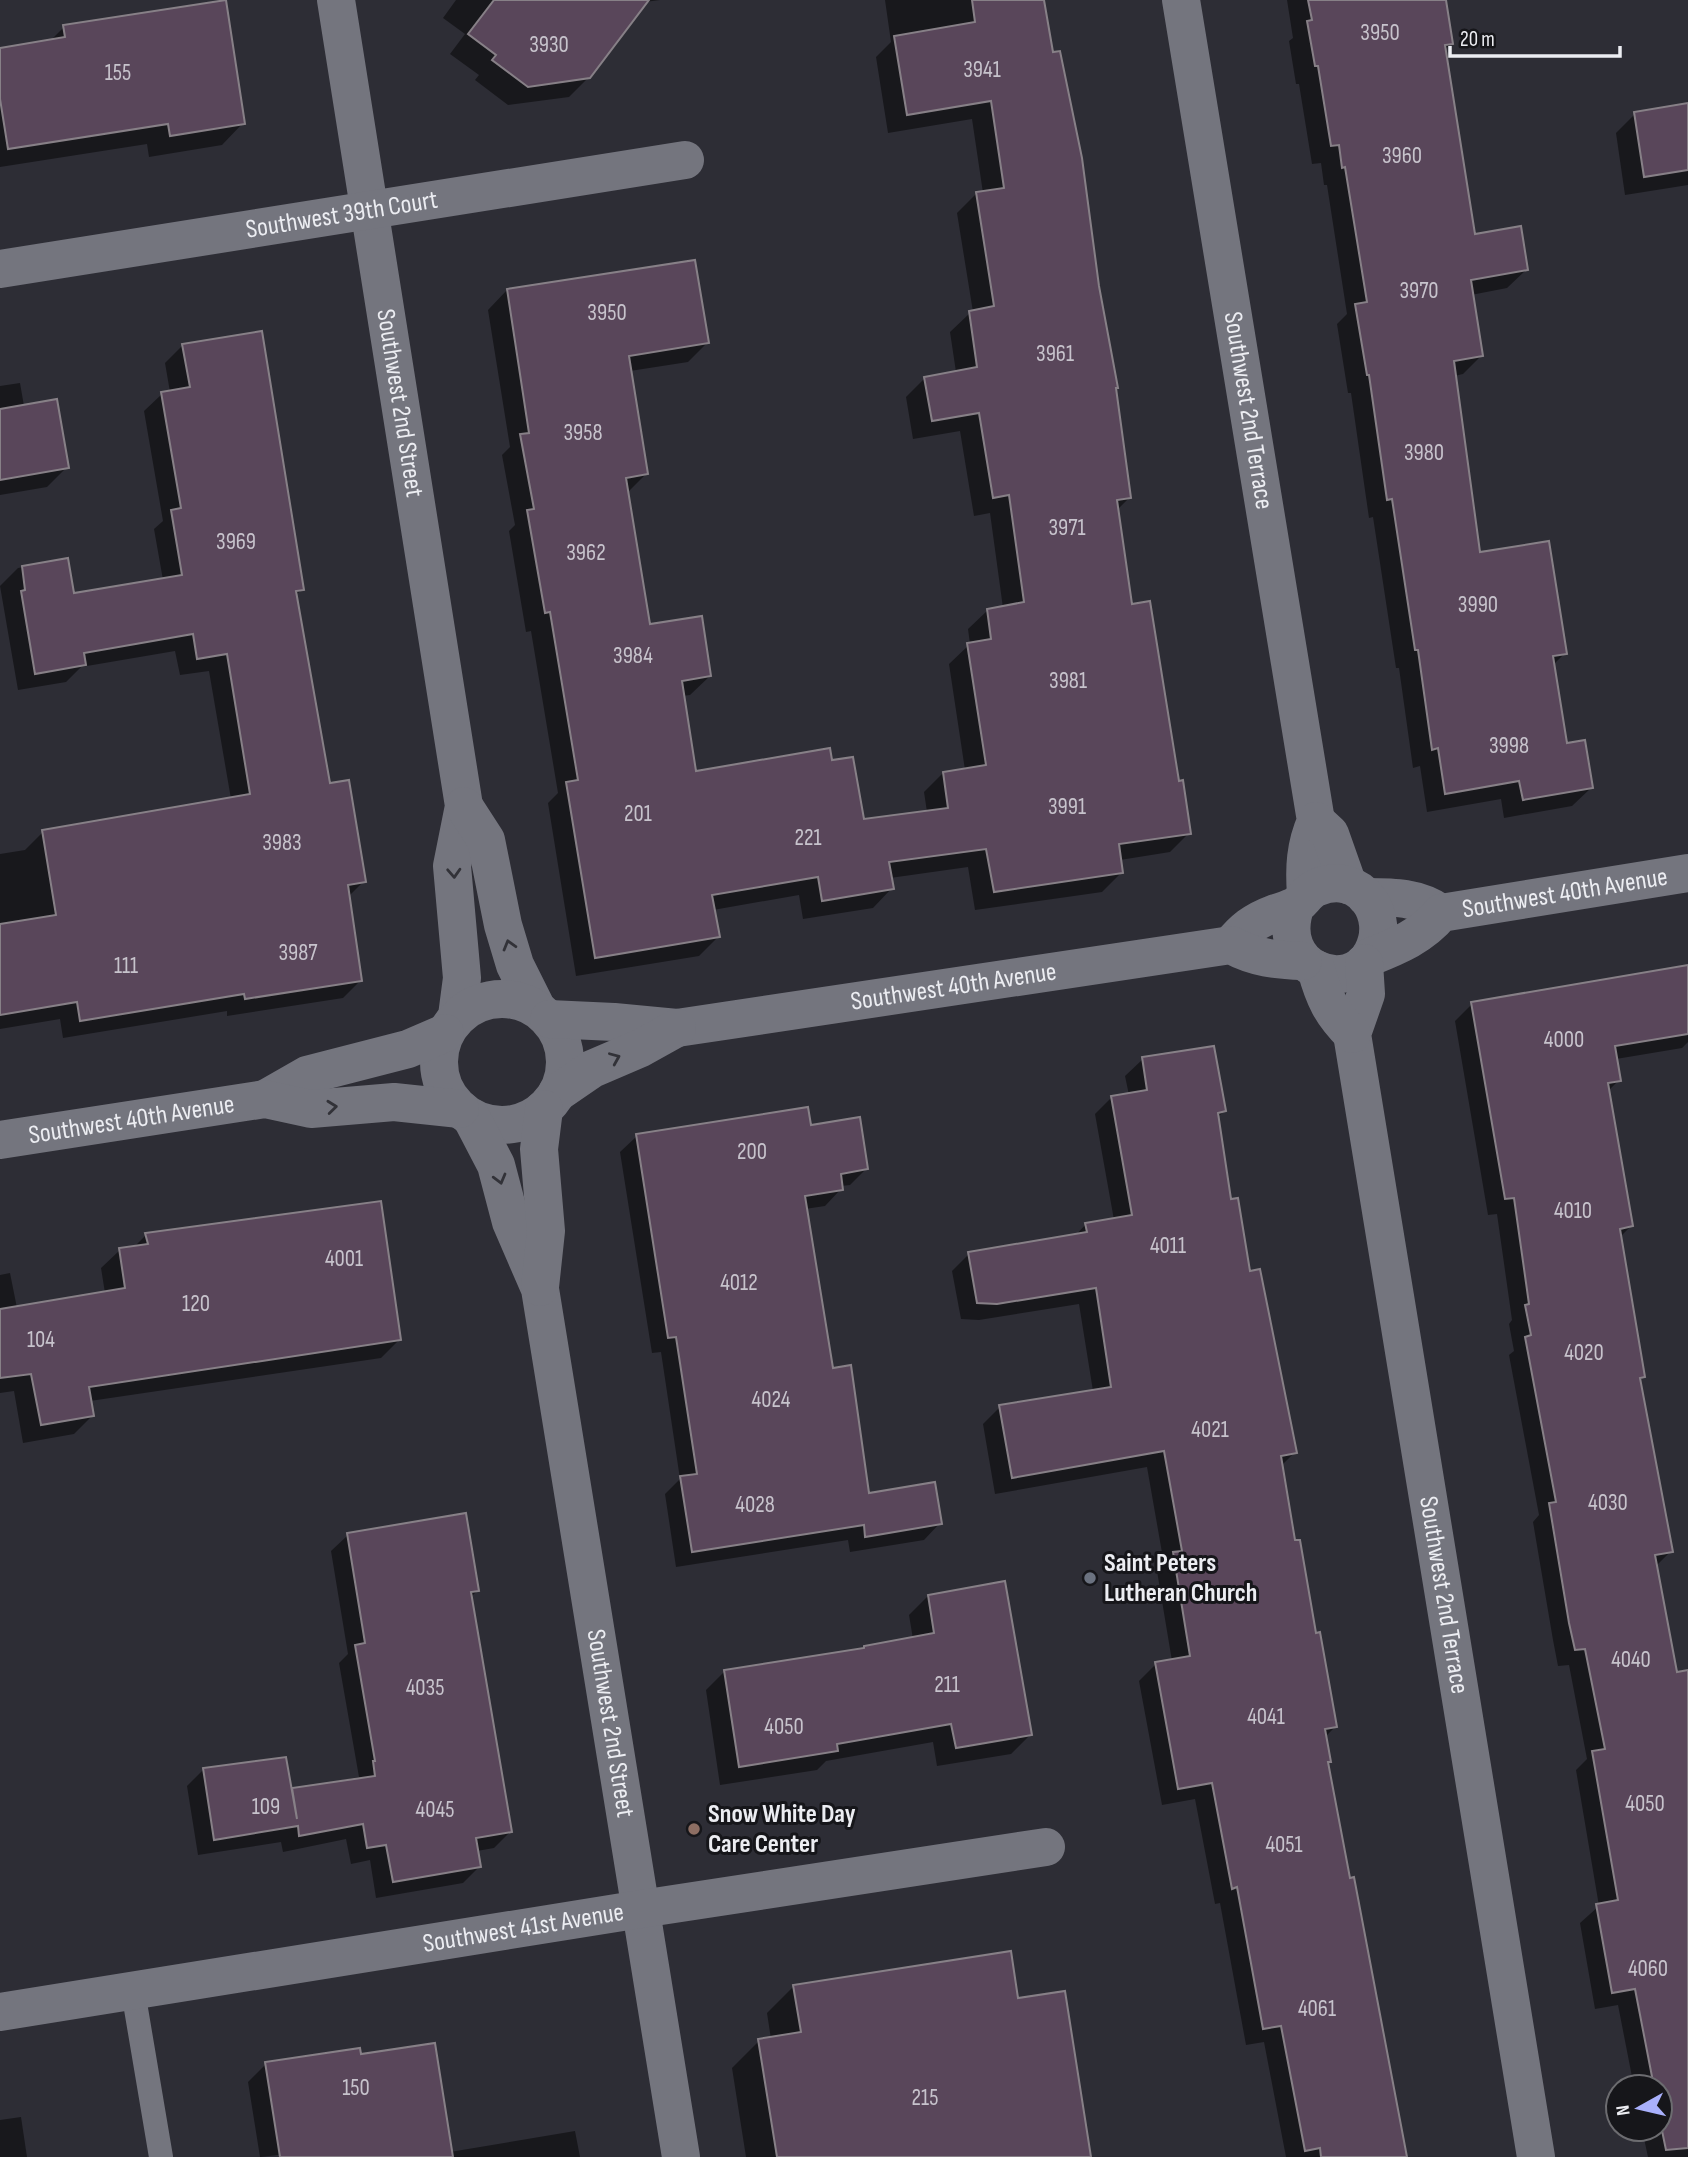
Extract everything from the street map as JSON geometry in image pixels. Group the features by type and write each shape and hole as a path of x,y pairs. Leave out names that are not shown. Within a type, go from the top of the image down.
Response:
{"street":[{"name":"Southwest 2nd Street","path":"336,0 464,806 452,866 462,978 451,1024"},
{"name":"Southwest 2nd Terrace","path":"1181,0 1316,821 1309,838 1301,900"},
{"name":"Southwest 39th Court","path":"0,269 685,160"},
{"name":"Southwest 2nd Street","path":"464,806 486,840 514,965 542,1013"},
{"name":"Southwest 2nd Terrace","path":"1316,821 1330,834 1357,891"},
{"name":"Southwest 40th Avenue","path":"0,1140 265,1099 307,1075 408,1049 451,1024 474,1004 493,998 513,999 542,1013 677,1028 1231,945 1248,955 1310,965 1330,973 1345,973 1428,929 1441,913 1688,873"},
{"name":"Southwest 40th Avenue","path":"1231,945 1245,927 1301,900 1318,887 1333,884 1357,891 1426,902 1441,913"},
{"path":"1357,891 1378,915 1380,930 1367,960"},
{"path":"1301,900 1291,920 1290,934 1295,948 1310,965 1335,1016 1352,1034"},
{"name":"Southwest 2nd Terrace","path":"1367,960 1366,994 1352,1034 1536,2157"},
{"path":"542,1013 559,1033 565,1053 565,1073 551,1101"},
{"path":"451,1024 440,1052 440,1073 446,1093 465,1113"},
{"name":"Southwest 40th Avenue","path":"265,1099 311,1109 394,1102 465,1113 489,1124 509,1126 528,1120 592,1069 641,1048 677,1028"},
{"name":"Southwest 2nd Street","path":"540,1289 546,1231 539,1149 551,1101"},
{"name":"Southwest 2nd Street","path":"465,1113 496,1165 511,1222 540,1289 681,2157"},
{"name":"Southwest 41st Avenue","path":"0,2012 1046,1847"}],"lane":[{"path":"133,1991 161,2157"}],"building":[{"path":"226,0 245,124 170,136 168,124 8,149 0,99 0,48 65,37 63,25"},
{"path":"494,0 649,0 590,78 528,87 492,60 496,55 468,34"},
{"path":"972,0 1044,0 1053,52 1060,51 1082,158 1099,286 1118,388 1131,498 1117,500 1132,604 1150,601 1179,781 1183,780 1191,834 1119,844 1123,873 994,892 986,849 889,862 894,889 822,901 818,877 712,895 720,937 595,958 566,782 578,780 550,612 545,613 527,510 534,509 520,434 529,433 507,289 695,260 709,343 629,356 648,474 626,478 650,624 702,616 711,676 682,681 696,771 830,748 832,760 853,757 864,819 948,808 943,772 986,765 967,643 991,639 987,609 1024,602 1009,495 993,498 979,413 932,421 924,377 977,367 969,311 994,306 976,192 1004,188 991,101 907,115 894,36 975,22"},
{"path":"1308,0 1446,0 1453,44 1445,45 1475,234 1521,226 1528,270 1471,280 1483,356 1454,361 1480,552 1549,541 1567,654 1553,656 1567,743 1585,740 1593,788 1523,800 1519,781 1445,794 1438,748 1432,750 1392,499 1387,500 1369,375 1355,304 1367,302 1345,167 1342,168 1339,145 1331,146 1318,66 1315,66 1307,21 1312,20"},
{"path":"1688,103 1688,170 1644,177 1634,112"},
{"path":"262,331 304,590 296,591 330,783 349,780 366,882 348,885 362,981 245,999 244,994 80,1021 77,1002 0,1015 0,924 56,915 42,830 250,794 227,654 197,659 193,634 84,653 86,665 35,674 21,591 25,590 22,566 68,558 74,593 182,575 171,510 181,508 161,392 190,387 182,344"},
{"path":"57,399 69,468 0,480 0,409"},
{"path":"1688,965 1688,1034 1615,1046 1621,1081 1608,1083 1633,1226 1620,1229 1645,1377 1640,1378 1673,1552 1655,1555 1677,1672 1688,1670 1688,2148 1666,2150 1665,2143 1674,2143 1674,2073 1651,2073 1635,1989 1612,1993 1596,1904 1618,1900 1592,1751 1605,1749 1585,1649 1575,1650 1569,1623 1549,1503 1556,1502 1525,1337 1531,1335 1525,1305 1529,1304 1514,1198 1505,1199 1471,1002"},
{"path":"1214,1046 1226,1111 1218,1113 1231,1199 1238,1198 1250,1271 1260,1269 1297,1453 1281,1456 1295,1540 1300,1540 1316,1633 1320,1632 1337,1727 1325,1729 1331,1762 1328,1762 1350,1878 1354,1877 1407,2157 1321,2157 1320,2148 1305,2151 1281,2026 1263,2029 1237,1887 1232,1889 1212,1783 1178,1789 1155,1662 1190,1656 1173,1552 1182,1551 1164,1451 1012,1478 999,1405 1111,1387 1096,1288 997,1304 977,1303 968,1252 1087,1232 1085,1223 1132,1215 1111,1096 1147,1090 1142,1057"},
{"path":"808,1107 811,1125 860,1117 868,1169 841,1174 843,1190 805,1196 833,1368 851,1365 869,1493 935,1482 942,1524 865,1537 864,1525 692,1552 680,1476 697,1474 676,1337 668,1338 636,1134"},
{"path":"381,1201 401,1340 89,1387 94,1416 41,1425 31,1374 0,1378 0,1309 125,1288 119,1248 148,1244 145,1233"},
{"path":"466,1513 479,1591 471,1592 512,1832 476,1838 481,1867 393,1882 386,1845 367,1848 363,1824 299,1836 298,1826 214,1840 203,1768 286,1757 297,1819 292,1788 375,1776 375,1761 355,1645 365,1643 347,1533"},
{"path":"1005,1581 1032,1735 956,1748 951,1724 837,1744 838,1751 739,1767 724,1670 864,1648 934,1633 928,1595"},
{"path":"1011,1951 1018,1998 1065,1991 1091,2157 777,2157 758,2039 801,2032 793,1985"},
{"path":"435,2043 453,2157 280,2157 265,2062 360,2048 361,2054"}],"place":[{"name":"Saint Peters Lutheran Church","path":"1090,1578"},
{"name":"Snow White Day Care Center","path":"694,1829"}]}
